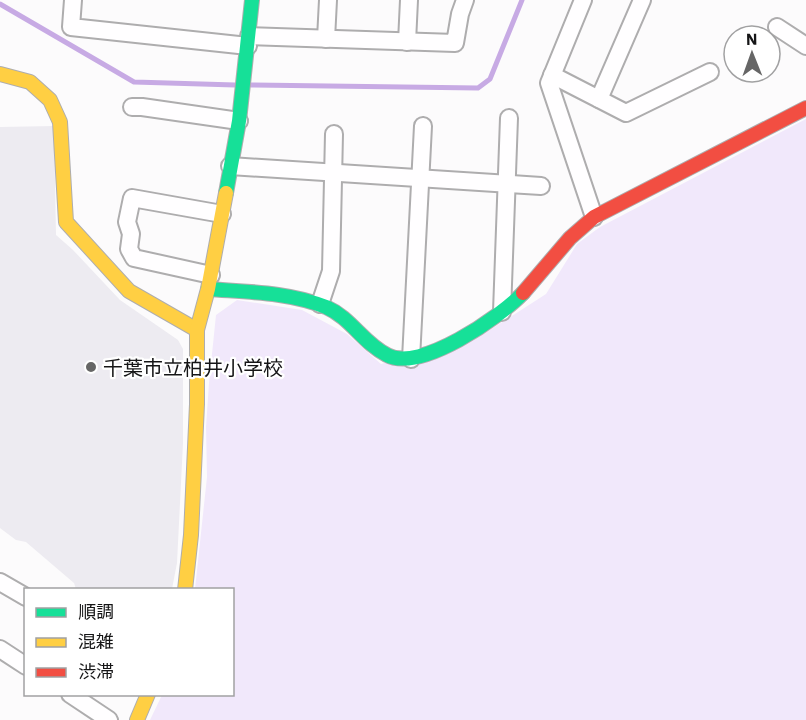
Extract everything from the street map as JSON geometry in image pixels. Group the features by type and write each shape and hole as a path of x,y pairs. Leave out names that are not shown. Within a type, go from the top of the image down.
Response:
{"street":[{"path":"73,0 71,27 249,41 326,39 455,43 465,0"},
{"path":"185,588 191,535 197,404 197,330 210,282 239,121 252,0"},
{"path":"326,39 328,0"},
{"path":"407,42 409,0"},
{"path":"583,0 549,82 594,217"},
{"path":"599,99 642,0"},
{"path":"782,30 806,46"},
{"path":"552,75 626,113 710,72"},
{"path":"0,74 30,82 50,100 60,122 66,222 70,228 129,291 197,330"},
{"path":"132,107 142,106 239,121"},
{"path":"222,214 132,198 127,222 131,234 129,249 134,258 210,282 320,304 342,316 372,345 395,359 411,359 439,349 482,326 502,312 532,283 570,238 594,217 806,108"},
{"path":"502,312 509,118"},
{"path":"411,359 423,126"},
{"path":"320,304 331,271 334,134"},
{"path":"230,166 541,186"},
{"path":"0,582 24,596"},
{"path":"0,649 24,665"},
{"path":"73,696 109,720"},
{"path":"137,720 147,696"}],"shaded area":[{"path":"806,119 806,720 150,720 162,696 234,696 234,588 195,588 207,477 206,427 216,315 237,300 302,310 347,334 381,364 479,337 546,294 577,244 600,227"},
{"name":"千葉市立柏井小学校","path":"54,126 56,235 120,300 178,340 183,349 183,443 177,563 172,588 76,588 74,583 26,542 16,540 0,528 0,127"}],"waterway":[{"path":"251,85 478,88 490,79 522,0"},
{"path":"0,4 134,82 235,85"}],"traffic: fast":[{"path":"226,193 239,121 252,0"},
{"path":"208,289 297,298 326,307 343,317 379,350 387,355 401,358 419,356 459,340 497,315 523,293"}],"traffic: slow":[{"path":"0,74 30,82 50,100 60,122 66,222 129,291 197,330"},
{"path":"185,588 191,535 197,404 197,330 208,289 226,193"},
{"path":"137,720 147,696"}],"traffic: jam":[{"path":"523,293 570,238 594,217 806,108"}],"place":[{"name":"千葉市立柏井小学校","path":"91,367"}]}
